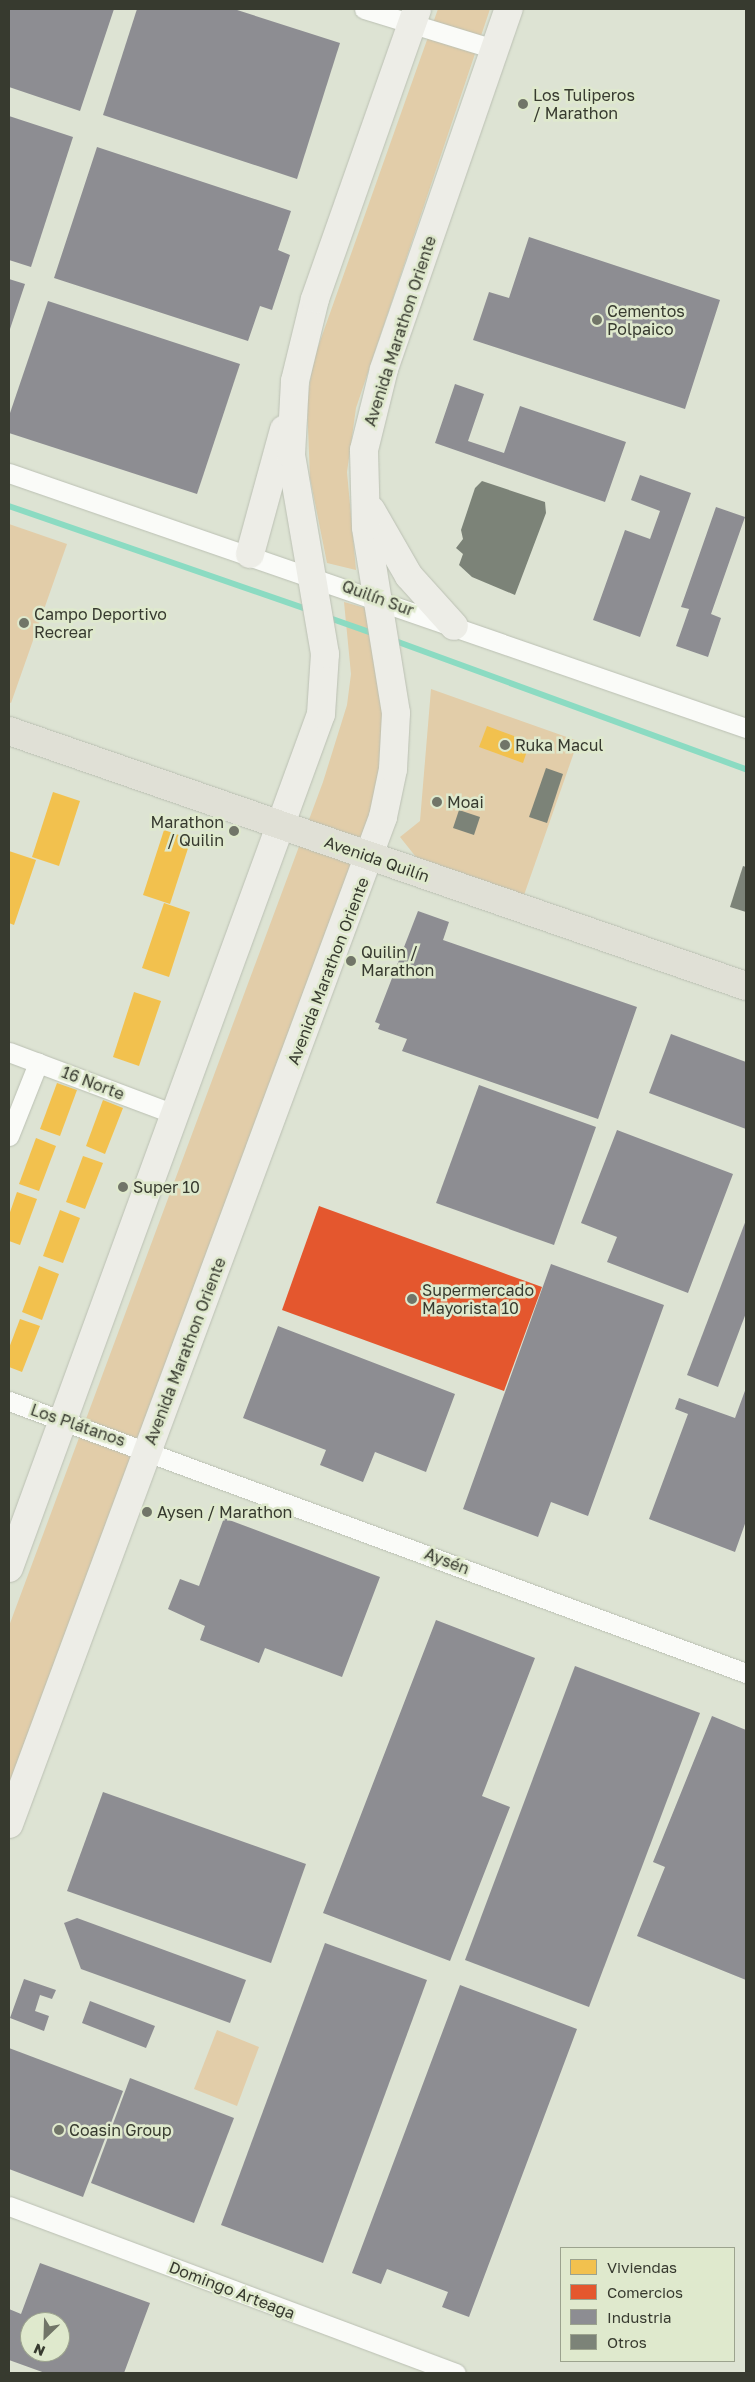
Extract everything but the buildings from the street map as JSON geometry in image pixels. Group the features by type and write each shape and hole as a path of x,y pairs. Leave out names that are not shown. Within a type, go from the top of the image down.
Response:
{"main road":[{"name":"Avenida Marathon Oriente","path":"9,1824 370,857 393,769 396,713 362,490 364,450 374,402 509,9"},
{"path":"250,554 292,399 313,305 414,16"},
{"path":"9,1568 283,826 321,714 326,670 324,637 291,455 292,399"},
{"path":"362,490 400,563 454,626"},
{"name":"Avenida Quilín","path":"9,731 746,986"}],"street":[{"path":"364,9 414,16 494,49"},
{"name":"Quilín Sur","path":"9,473 250,554 314,586 379,608 454,626 746,728"},
{"name":"16 Norte","path":"9,1052 177,1115"},
{"path":"9,1136 38,1063"},
{"name":"Los Plátanos","path":"9,1401 148,1450"},
{"name":"Aysén","path":"148,1450 746,1673"},
{"name":"Domingo Arteaga","path":"9,2206 456,2373"}],"shaded area":[{"path":"438,9 490,9 356,408 347,472 356,570 327,563 310,478 307,403 313,361"},
{"name":"Campo Deportivo Recrear","path":"9,524 67,544 11,703 9,702"},
{"path":"344,602 369,609 385,682 383,787 9,1801 9,1626 323,782 347,705 351,674"},
{"path":"431,689 578,741 524,895 416,857 400,837 420,821"},
{"path":"217,2030 259,2047 237,2106 194,2089"}],"waterway":[{"path":"9,506 309,610"},
{"path":"327,617 375,634"},
{"path":"393,640 746,769"}],"place":[{"name":"Los Tuliperos / Marathon","path":"523,104"},
{"name":"Cementos Polpaico","path":"597,320"},
{"name":"Campo Deportivo Recrear","path":"24,623"},
{"name":"Ruka Macul","path":"505,745"},
{"name":"Moai","path":"437,802"},
{"name":"Marathon / Quilin","path":"234,831"},
{"name":"Quilin / Marathon","path":"351,961"},
{"name":"Super 10","path":"123,1187"},
{"name":"Supermercado Mayorista 10","path":"412,1299"},
{"name":"Aysen / Marathon","path":"147,1512"},
{"name":"Coasin Group","path":"59,2130"}]}
